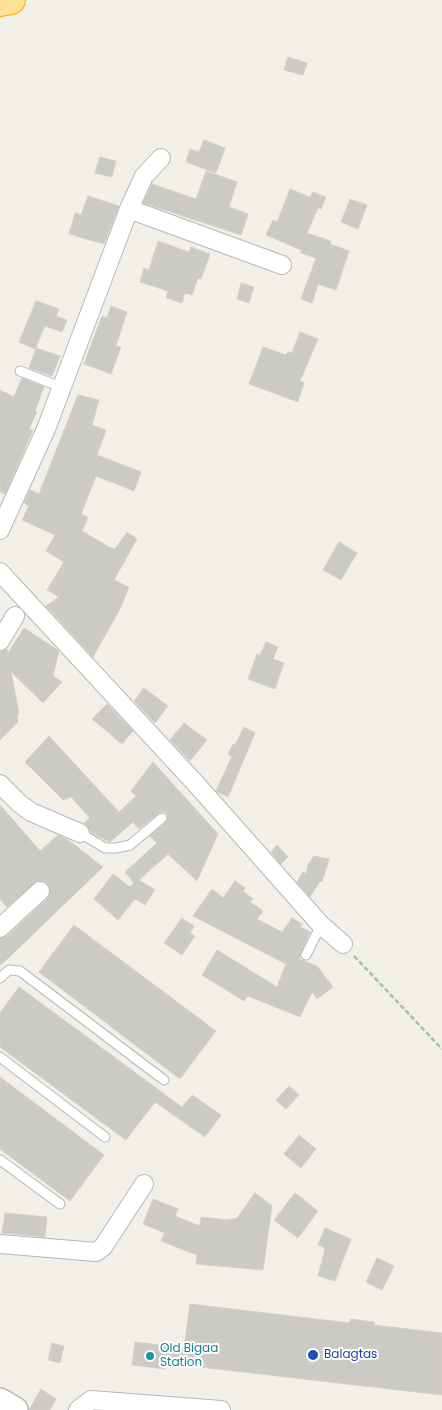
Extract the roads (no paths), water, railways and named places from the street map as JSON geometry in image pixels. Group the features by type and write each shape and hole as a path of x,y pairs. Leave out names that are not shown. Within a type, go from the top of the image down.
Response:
{"highway":[{"path":"0,2 11,0"}],"main road":[{"path":"0,1401 15,1410"}],"street":[{"path":"0,530 46,429 129,209 144,176 160,158"},
{"path":"129,209 282,265"},
{"path":"0,572 197,785 321,925 343,944"},
{"path":"0,641 15,616"},
{"path":"0,784 31,812 80,833"},
{"path":"0,928 40,891"},
{"path":"0,1244 96,1252 103,1247 144,1184"},
{"path":"78,1410 91,1400 99,1400 222,1410"}],"lane":[{"path":"20,371 61,387"},
{"path":"80,833 106,848 116,848 130,845 162,818"},
{"path":"306,955 321,925"},
{"path":"0,978 9,970 20,970 164,1080"},
{"path":"0,1057 105,1137"},
{"path":"0,1160 60,1204"}],"place":[{"name":"Balagtas","path":"313,1355"},
{"name":"Old Bigaa Station","path":"150,1356"}]}
